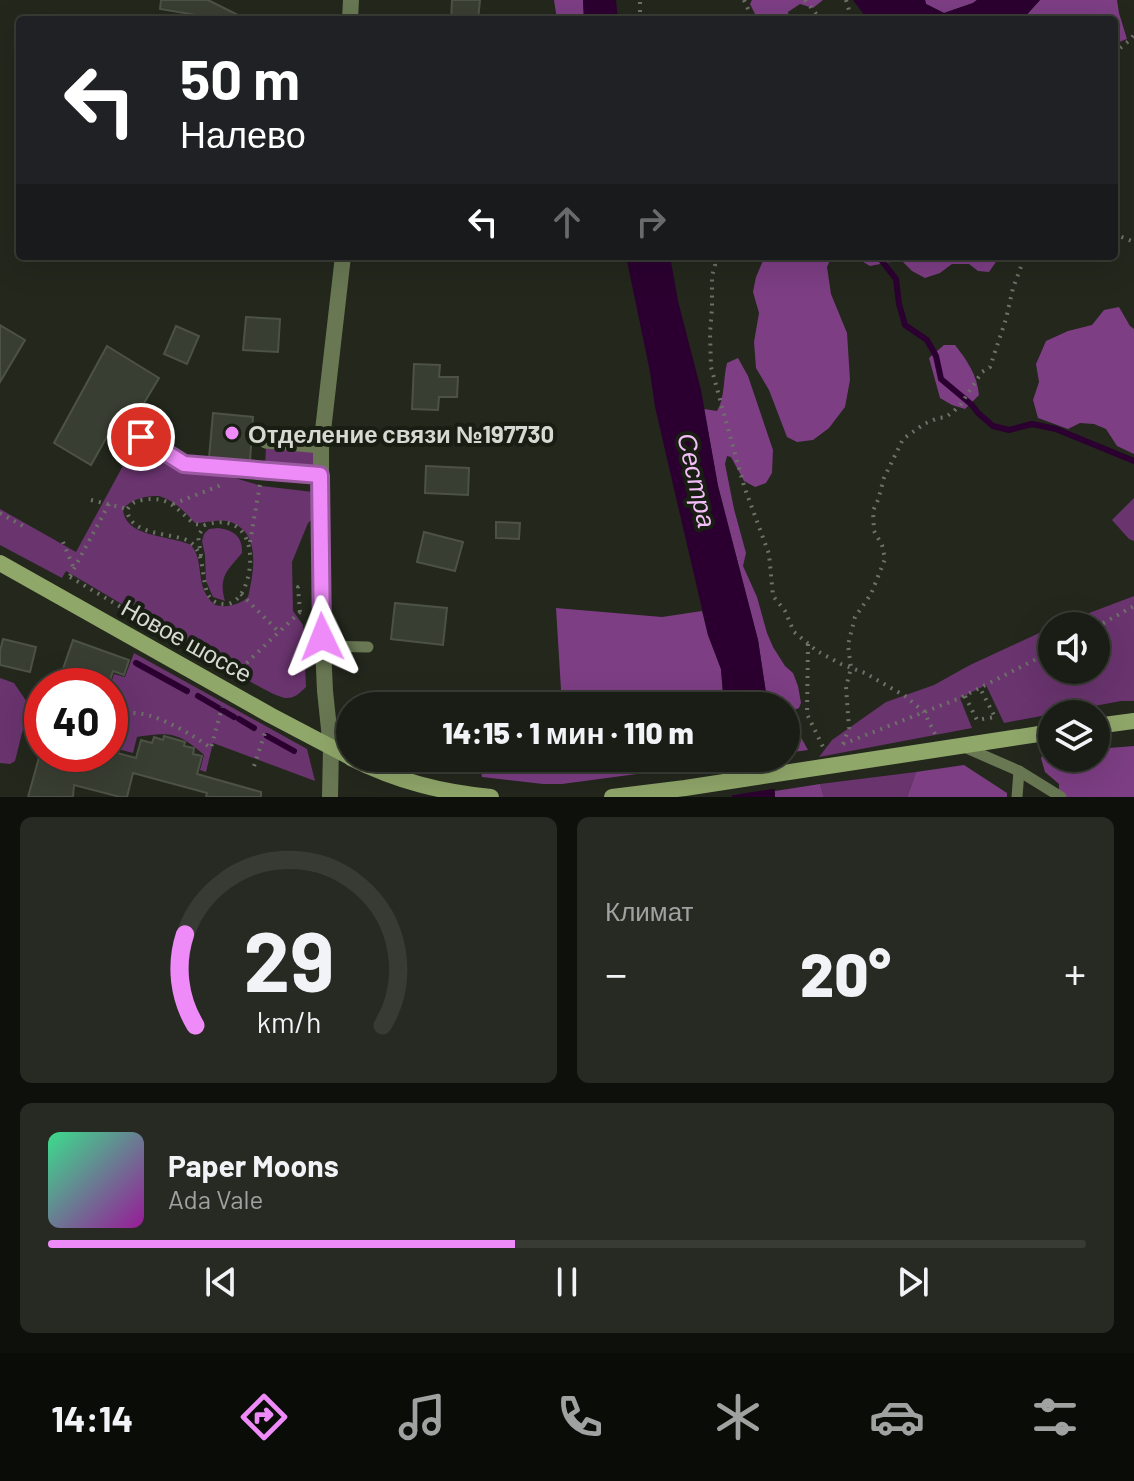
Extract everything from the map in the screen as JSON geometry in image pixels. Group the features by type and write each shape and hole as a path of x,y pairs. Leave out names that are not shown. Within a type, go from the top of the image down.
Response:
{"main road":[{"name":"Новое шоссе","path":"0,563 336,750"},
{"path":"1110,724 1134,721"},
{"path":"612,797 1038,734"},
{"name":"Новое шоссе","path":"382,772 455,794 491,797"}],"street":[{"path":"330,797 331,748 322,646 320,475 343,260"}],"lane":[{"path":"141,437 184,464 320,475"},
{"path":"265,443 321,448"},
{"path":"322,646 368,647"},
{"path":"960,745 1019,771 1061,797"},
{"path":"1017,797 1019,771"}],"path":[{"path":"805,0 818,16"},
{"path":"1118,50 1134,35"},
{"path":"714,260 711,367 731,443 769,554 773,596 785,611 794,632 817,651 865,673 905,696 924,712 939,748"},
{"path":"843,744 849,728 846,687 851,668 848,645 855,617 871,594 885,559 874,531 873,511 884,478 903,439 924,424 954,411 982,372 990,367 1024,260"},
{"path":"172,505 230,481 247,470"},
{"path":"205,525 198,536 204,587 214,600 226,604 235,602 241,594 251,561 249,545 262,471"},
{"path":"201,556 195,545 187,540 135,525 128,518 127,509 132,503 145,499 162,500 179,509 194,524 231,524 240,530 249,545"},
{"path":"91,500 127,509"},
{"path":"60,596 109,504"},
{"path":"0,513 23,526"},
{"path":"63,542 74,570"},
{"path":"241,594 279,632"},
{"path":"1110,619 1134,606"},
{"path":"234,675 300,612"},
{"path":"808,644 807,714 825,751"},
{"path":"835,750 980,688 1038,658"},
{"path":"964,695 977,720 995,717 980,688"},
{"path":"128,713 140,713 190,734 211,748 224,700"},
{"path":"254,766 265,737 266,724"}],"shaded area":[{"path":"554,0 583,0 584,16 556,16"},
{"path":"752,0 823,0 813,8 800,4 788,12 788,16 756,16 750,4"},
{"path":"925,0 977,0 944,13 926,4"},
{"path":"1040,0 1117,0 1127,39 1118,42 1118,16 1026,16"},
{"path":"763,260 830,260 827,267 831,294 847,333 850,380 845,407 829,428 813,440 797,442 787,437 769,390 756,368 754,342 759,313 753,292"},
{"path":"860,260 901,260 870,266"},
{"path":"901,260 997,260 989,272 978,271 969,264 952,264 940,273 925,278"},
{"path":"1119,307 1134,329 1134,454 1117,446 1106,429 1094,424 1080,423 1068,429 1038,418 1033,400 1039,382 1036,364 1046,341 1092,325 1104,310"},
{"path":"944,345 955,345 976,381 979,395 965,409 940,398 929,358"},
{"path":"738,358 748,376 773,450 772,473 766,483 755,487 744,481 731,457 727,456 725,464 746,553 743,566 773,647 793,673 799,692 766,692 758,640 718,486 704,409 717,411 720,406 727,363"},
{"path":"137,440 181,467 262,486 313,492 313,519 308,523 292,562 293,611 303,625 306,687 288,698 271,693 66,571 62,578 0,545 0,509 76,552","holes":["154,496 165,498 195,523 227,521 246,533 253,553 248,597 233,605 215,605 204,590 198,559 191,545 140,530 126,518 123,509 135,500"]},
{"path":"266,446 317,451 317,472 265,468"},
{"path":"1134,498 1134,541 1112,520"},
{"path":"218,528 236,535 242,547 242,553 224,579 225,601 213,597 206,581 202,541 209,529"},
{"path":"1134,596 1134,701 1038,700 1038,717 1004,723 986,685 960,698 972,728 819,757 832,740 886,702 934,685 1038,633 1038,684 1110,684 1110,612 1092,612"},
{"path":"556,608 662,617 702,611 721,669 723,692 561,692"},
{"path":"134,653 307,749 315,781 213,743 206,772 200,770 204,755 173,736 158,734 137,737 133,753 128,752 128,669"},
{"path":"0,678 14,683 24,698 24,725 15,761 0,763"},
{"path":"800,736 808,750 800,751"},
{"path":"1134,746 1134,797 1059,797 1059,784 1045,772 1110,772 1110,748"},
{"path":"964,765 1007,793 1007,797 907,797 916,772"},
{"path":"481,772 652,772 562,784 482,777"},
{"path":"916,772 907,797 824,797 820,784"},
{"path":"820,784 824,797 775,797 775,791"}],"water":[{"path":"583,0 616,0 618,16 584,16"},
{"path":"853,0 925,0 926,4 944,13 977,0 1040,0 1026,16 865,16"},
{"name":"Сестра","path":"627,260 671,260 701,390 718,486 758,640 766,692 723,692 721,669 708,635 655,407"},
{"path":"729,772 773,772 775,797 732,797"}],"pier":[{"path":"724,772 777,772 779,788 728,796"}],"building":[{"path":"161,0 208,0 240,16 202,16 160,9"},
{"path":"452,0 480,0 478,16 451,16"},
{"path":"246,317 280,319 278,352 243,350"},
{"path":"0,325 25,340 0,382"},
{"path":"176,326 199,336 187,364 164,354"},
{"path":"107,346 159,378 126,433 113,426 91,465 54,443"},
{"path":"414,364 440,365 439,377 458,377 457,397 439,397 438,410 412,409"},
{"name":"Отделение связи №197730","path":"213,413 253,417 250,461 209,458"},
{"path":"426,466 469,468 468,495 425,493"},
{"path":"496,522 520,523 519,539 496,538"},
{"path":"424,532 463,542 455,571 417,562"},
{"path":"395,603 447,608 443,645 391,639"},
{"path":"3,639 36,647 31,668 24,668 24,671 0,665"},
{"path":"73,640 129,660 126,668 63,668"},
{"path":"164,736 185,742 184,746 194,748 193,754 202,756 197,774 261,792 261,797 206,797 207,793 133,773 127,797 74,785 73,797 28,797 35,772 128,772 128,756 136,758 141,740 152,743 154,737 163,740"}],"waterway":[{"path":"881,260 896,279 905,325 927,340 936,356 941,379 993,426 1009,430 1032,424 1056,429 1134,461"},
{"path":"136,663 187,691"},
{"path":"198,696 234,717"},
{"path":"239,719 254,728"},
{"path":"267,736 294,751"}],"place":[{"name":"Отделение связи №197730","path":"232,433"}],"route":[{"path":"141,437 184,464 320,475 322,637"}]}
